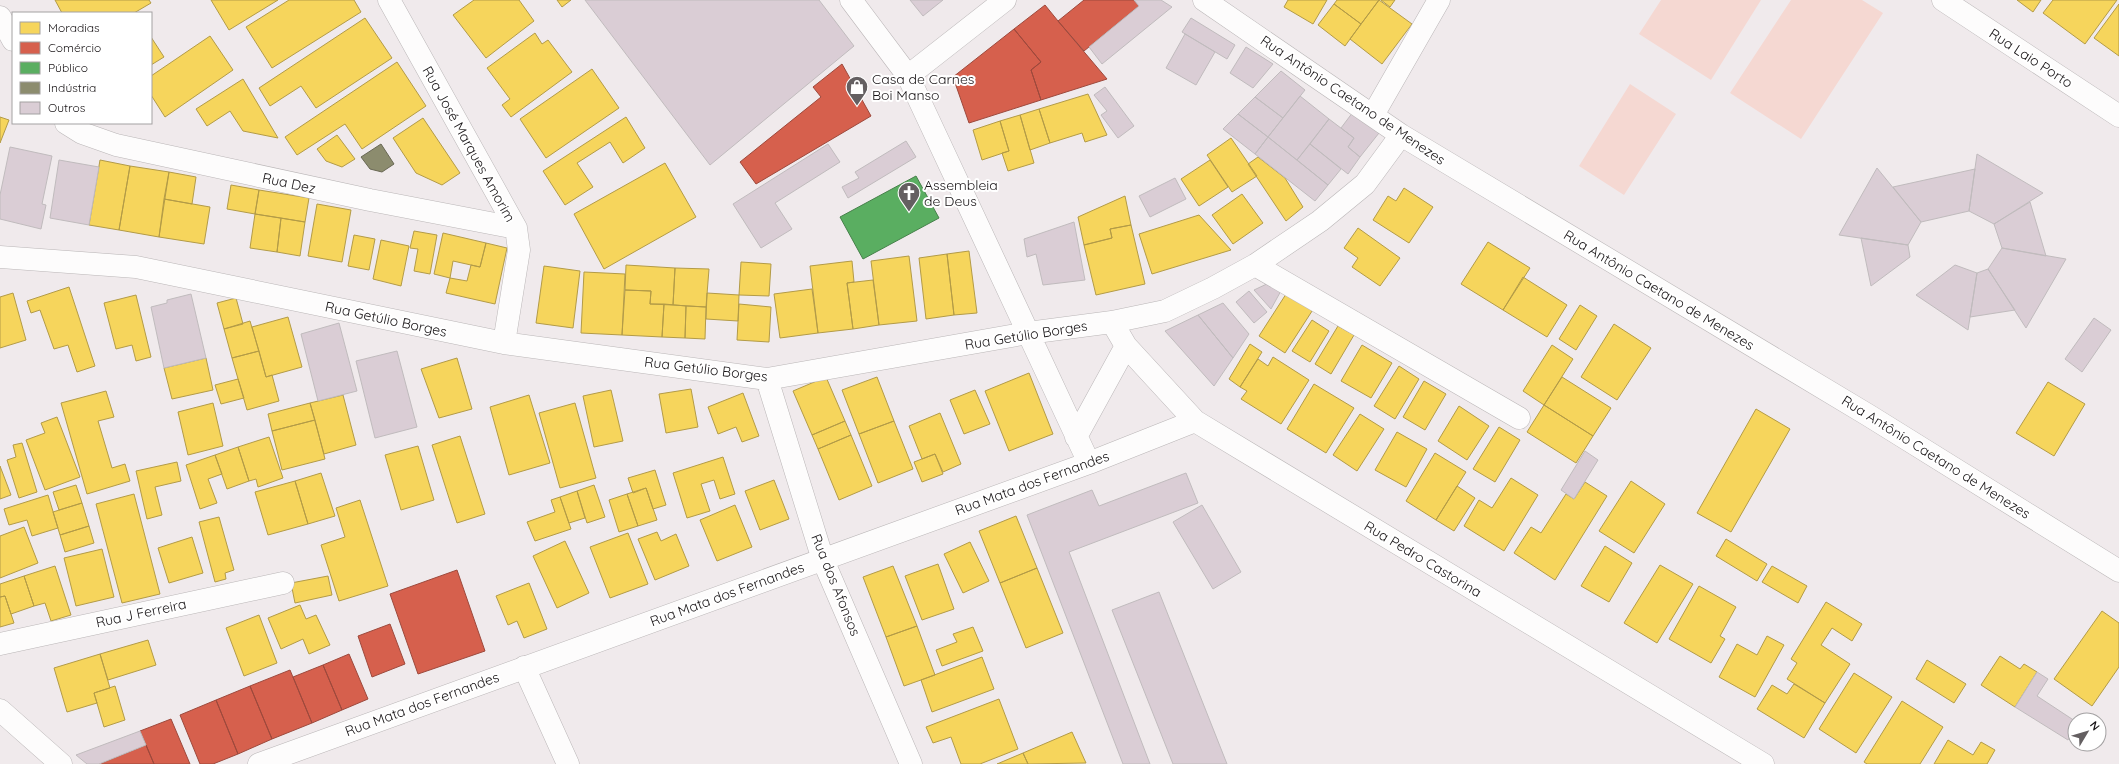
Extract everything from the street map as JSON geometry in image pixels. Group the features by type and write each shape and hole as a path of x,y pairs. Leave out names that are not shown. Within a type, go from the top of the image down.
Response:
{"street":[{"name":"Rua José Marques Amorim","path":"389,0 516,228 519,250 504,343"},
{"path":"851,0 908,76 1089,463"},
{"path":"908,76 1005,0"},
{"name":"Rua Antônio Caetano de Menezes","path":"1204,0 1401,135 1868,415 2119,571"},
{"path":"1373,115 1439,0"},
{"name":"Rua Laio Porto","path":"1943,0 2119,116"},
{"path":"0,17 12,38"},
{"name":"Rua Dez","path":"68,124 82,133 116,145 362,199 516,228"},
{"name":"Rua Getúlio Borges","path":"0,257 136,268 504,343 767,379 1028,333 1112,322 1165,311 1213,288 1255,265 1320,221 1365,184 1401,135"},
{"path":"1255,265 1519,418"},
{"name":"Rua Pedro Castorina","path":"1112,322 1126,346 1195,421 1763,764"},
{"path":"1076,437 1126,346"},
{"name":"Rua dos Afonsos","path":"767,379 823,560 911,764"},
{"name":"Rua Mata dos Fernandes","path":"258,764 1089,463 1195,421"},
{"name":"Rua J Ferreira","path":"0,644 283,583"},
{"path":"524,667 568,764"},
{"path":"0,710 61,764"}],"shaded area":[{"path":"1661,0 1761,0 1711,80 1639,34"},
{"path":"1791,0 1862,0 1883,13 1801,139 1730,93"},
{"path":"1630,84 1676,114 1624,195 1579,166"}],"building: Moradias":[{"path":"55,0 149,0 151,3 136,12 61,12"},
{"path":"211,0 278,0 229,30"},
{"path":"289,0 354,0 361,12 272,68 246,27"},
{"path":"474,0 519,0 534,21 486,58 453,15"},
{"path":"557,0 571,0 562,7"},
{"path":"1288,0 1327,0 1313,24 1284,7"},
{"path":"1337,0 1379,0 1361,24 1334,4"},
{"path":"1379,0 1412,24 1382,64 1350,39"},
{"path":"1381,0 1395,0 1390,7"},
{"path":"2017,0 2041,0 2033,12"},
{"path":"2053,0 2117,0 2085,44 2043,13"},
{"path":"1334,4 1361,24 1345,46 1318,25"},
{"path":"2119,4 2119,56 2094,38"},
{"path":"365,18 392,58 316,108 301,86 270,106 259,88"},
{"path":"535,33 542,44 548,40 572,72 511,117 502,105 510,99 487,68"},
{"path":"210,36 233,70 165,117 152,97 152,75"},
{"path":"152,39 164,57 152,64"},
{"path":"397,62 426,106 362,149 345,124 297,155 285,137"},
{"path":"592,69 619,108 546,158 520,119"},
{"path":"243,79 278,138 243,131 230,111 207,126 196,109"},
{"path":"1088,94 1107,135 1085,142 1082,133 1050,143 1039,109"},
{"path":"1039,109 1050,143 1030,150 1020,115"},
{"path":"1020,115 1034,163 1008,171 1002,153 1009,151 1000,121"},
{"path":"0,117 9,120 0,143"},
{"path":"626,117 645,148 623,163 610,142 577,163 593,187 565,205 543,171"},
{"path":"423,118 460,173 442,185 416,173 393,138"},
{"path":"1000,121 1009,151 982,160 973,130"},
{"path":"337,135 355,159 342,167 326,161 317,149"},
{"path":"1231,138 1257,176 1232,192 1207,155"},
{"path":"1258,157 1285,178 1303,207 1286,221 1248,164"},
{"path":"100,160 130,166 119,230 89,225"},
{"path":"1210,160 1228,187 1199,206 1181,179"},
{"path":"665,163 696,217 604,269 574,214"},
{"path":"130,166 169,172 159,237 119,230"},
{"path":"169,172 196,177 192,204 164,199"},
{"path":"231,185 259,190 255,214 227,209"},
{"path":"1404,188 1433,207 1409,243 1373,220 1388,196 1396,201"},
{"path":"259,190 309,198 305,222 255,214"},
{"path":"1242,194 1263,223 1233,244 1212,215"},
{"path":"1125,196 1131,225 1110,229 1112,238 1084,245 1078,217"},
{"path":"164,199 210,207 204,244 159,237"},
{"path":"317,204 351,210 342,262 308,256"},
{"path":"255,214 281,218 277,252 250,248"},
{"path":"1199,215 1231,250 1152,274 1139,234"},
{"path":"281,218 305,222 300,256 277,252"},
{"path":"1131,225 1145,284 1096,295 1084,245 1112,238 1110,229"},
{"path":"1358,228 1400,258 1380,286 1352,267 1358,258 1344,248"},
{"path":"414,231 437,235 430,274 414,271 418,249 410,248"},
{"path":"443,233 486,243 480,267 453,261 450,278 434,274"},
{"path":"354,235 375,239 369,270 348,266"},
{"path":"381,240 409,246 401,286 373,279"},
{"path":"1488,242 1530,268 1503,310 1461,284"},
{"path":"486,243 507,248 495,304 446,293 450,278 467,281 471,265 480,267"},
{"path":"969,251 977,313 954,315 947,254"},
{"path":"947,254 954,315 926,319 919,258"},
{"path":"909,256 917,321 879,325 871,261"},
{"path":"852,261 854,282 847,283 853,329 818,333 810,266"},
{"path":"741,262 771,264 769,296 739,295"},
{"path":"626,265 675,268 673,305 650,304 651,291 625,290"},
{"path":"544,266 580,271 573,328 536,323"},
{"path":"675,268 709,269 706,307 673,305"},
{"path":"584,272 625,274 622,335 581,333"},
{"path":"1523,277 1567,305 1547,337 1503,310"},
{"path":"873,280 879,325 853,329 847,283"},
{"path":"69,287 95,366 77,372 68,345 54,349 40,310 31,313 27,301"},
{"path":"812,289 818,333 780,338 774,294"},
{"path":"625,290 651,291 650,304 664,304 662,337 622,335"},
{"path":"1288,291 1314,308 1285,353 1259,336"},
{"path":"13,293 26,340 0,348 0,297"},
{"path":"707,293 739,295 738,321 706,319"},
{"path":"136,295 151,357 136,361 132,345 116,349 104,303"},
{"path":"236,298 243,324 224,329 217,303"},
{"path":"664,304 686,306 685,338 662,337"},
{"path":"739,304 771,307 769,342 737,340"},
{"path":"1580,305 1597,316 1576,350 1559,339"},
{"path":"686,306 706,307 705,339 685,338"},
{"path":"288,317 302,367 266,377 252,327"},
{"path":"1312,320 1329,331 1310,362 1292,351"},
{"path":"250,321 259,351 232,358 224,329"},
{"path":"1614,324 1651,348 1617,400 1581,377"},
{"path":"1338,326 1354,335 1331,374 1315,364"},
{"path":"1250,344 1262,352 1240,387 1229,379"},
{"path":"1362,345 1392,363 1371,398 1341,381"},
{"path":"1552,345 1573,359 1544,405 1523,391"},
{"path":"259,351 266,377 272,375 279,401 247,410 232,358"},
{"path":"1273,357 1309,380 1281,424 1241,399 1247,391 1240,387 1258,359 1268,366"},
{"path":"206,358 213,390 172,399 164,368"},
{"path":"457,358 472,409 439,418 421,369"},
{"path":"1399,366 1419,379 1395,419 1374,406"},
{"path":"1029,373 1053,434 1009,451 985,391"},
{"path":"826,377 845,421 812,435 793,391"},
{"path":"877,377 894,421 859,434 842,390"},
{"path":"1562,377 1611,408 1593,436 1544,405"},
{"path":"238,379 244,398 221,404 215,385"},
{"path":"1424,381 1446,394 1425,430 1403,417"},
{"path":"2048,382 2085,404 2054,456 2016,433"},
{"path":"1314,384 1354,408 1326,453 1287,429"},
{"path":"691,389 698,427 666,433 659,394"},
{"path":"611,390 623,441 594,447 583,396"},
{"path":"975,390 990,424 964,434 950,400"},
{"path":"106,391 114,417 98,421 112,468 125,464 130,481 87,494 61,403"},
{"path":"743,393 759,436 742,442 736,427 718,434 708,407"},
{"path":"343,395 356,445 324,454 310,403"},
{"path":"529,395 550,463 509,475 490,407"},
{"path":"213,403 223,446 188,455 178,412"},
{"path":"310,403 315,420 272,431 268,414"},
{"path":"575,403 596,478 560,488 539,413"},
{"path":"1544,405 1593,436 1576,463 1527,432"},
{"path":"1459,406 1489,426 1467,460 1438,441"},
{"path":"1756,409 1790,429 1731,532 1697,513"},
{"path":"940,413 961,464 943,472 935,454 922,459 909,426"},
{"path":"1360,414 1384,429 1357,471 1333,455"},
{"path":"57,417 80,477 45,490 26,440 45,433 41,423"},
{"path":"315,420 325,459 282,470 272,431"},
{"path":"845,421 851,435 818,449 812,435"},
{"path":"894,421 913,469 878,483 859,434"},
{"path":"1499,427 1520,440 1495,482 1473,469"},
{"path":"1397,432 1427,449 1406,487 1375,470"},
{"path":"851,435 872,486 839,500 818,449"},
{"path":"460,436 485,514 457,523 432,445"},
{"path":"269,437 283,478 258,487 256,479 249,481 238,447"},
{"path":"22,443 37,492 19,498 7,460 16,457 13,445"},
{"path":"418,446 434,500 401,510 385,455"},
{"path":"238,447 249,481 227,489 215,455"},
{"path":"1435,453 1466,472 1436,520 1406,501"},
{"path":"935,454 943,474 922,482 914,462"},
{"path":"215,455 222,474 208,479 217,503 200,509 186,465"},
{"path":"723,457 735,494 720,499 714,480 701,484 710,511 687,518 673,473"},
{"path":"177,462 181,481 155,487 162,515 147,519 136,471"},
{"path":"0,466 11,495 0,499"},
{"path":"655,470 666,505 653,509 646,488 633,493 628,478"},
{"path":"321,473 335,516 308,524 295,481"},
{"path":"1511,478 1538,495 1504,551 1464,526 1479,500 1492,508"},
{"path":"774,480 789,519 760,530 745,491"},
{"path":"295,481 308,524 268,535 255,492"},
{"path":"1631,481 1665,504 1634,553 1599,531"},
{"path":"1585,482 1607,496 1555,580 1514,553 1531,527 1541,533 1566,494 1574,499"},
{"path":"76,485 82,503 59,510 53,492"},
{"path":"594,485 605,517 587,523 577,491"},
{"path":"1457,486 1475,498 1454,531 1436,520"},
{"path":"646,488 657,520 638,526 627,494"},
{"path":"577,491 585,518 569,523 560,497"},
{"path":"134,494 160,594 122,603 96,504"},
{"path":"627,494 638,526 619,532 609,500"},
{"path":"48,495 58,528 32,536 27,520 9,525 4,509"},
{"path":"560,497 571,529 535,541 527,522 555,512 551,500"},
{"path":"360,500 388,586 339,601 321,545 345,537 336,508"},
{"path":"82,503 89,526 60,535 53,512"},
{"path":"735,505 752,547 717,561 700,520"},
{"path":"1016,516 1037,568 1000,583 979,531"},
{"path":"219,517 234,570 225,573 226,579 215,582 199,522"},
{"path":"89,526 94,543 65,552 60,535"},
{"path":"24,527 38,563 0,578 0,536"},
{"path":"657,532 661,541 676,534 689,566 655,580 638,539"},
{"path":"628,533 648,584 610,598 590,547"},
{"path":"192,537 203,573 169,583 158,548"},
{"path":"1726,539 1767,564 1757,581 1716,556"},
{"path":"565,541 589,593 557,608 533,556"},
{"path":"970,542 989,581 963,593 944,554"},
{"path":"1605,546 1632,563 1609,602 1581,586"},
{"path":"102,549 114,597 76,606 64,558"},
{"path":"938,564 954,609 922,620 905,576"},
{"path":"1660,565 1693,584 1657,643 1624,623"},
{"path":"55,566 71,615 51,621 45,603 34,606 24,576"},
{"path":"893,566 917,626 886,637 863,577"},
{"path":"1772,566 1807,586 1798,603 1762,582"},
{"path":"1037,568 1063,633 1026,648 1000,583"},
{"path":"24,576 34,606 11,614 5,596 0,597 0,584"},
{"path":"328,576 332,595 295,603 291,583"},
{"path":"529,583 547,629 524,638 517,621 508,625 496,596"},
{"path":"1699,586 1736,607 1720,636 1725,639 1711,663 1669,639"},
{"path":"5,596 14,623 0,627 0,597"},
{"path":"1826,602 1862,624 1852,641 1832,628 1821,645 1850,664 1825,703 1787,679 1797,663 1791,659"},
{"path":"300,605 306,619 316,615 330,645 309,654 303,639 281,649 268,618"},
{"path":"2102,611 2119,623 2119,667 2092,706 2054,679"},
{"path":"259,615 277,663 244,676 226,628"},
{"path":"917,626 935,675 904,686 886,637"},
{"path":"973,627 983,651 942,666 936,650 957,642 953,634"},
{"path":"1767,636 1784,645 1755,697 1719,677 1737,644 1757,655"},
{"path":"148,640 156,665 108,680 100,654"},
{"path":"100,654 110,688 94,693 97,703 67,712 54,668"},
{"path":"2000,656 2020,669 2024,664 2037,672 2015,707 1981,685"},
{"path":"982,657 994,689 932,712 921,680"},
{"path":"1927,660 1966,684 1954,703 1916,679"},
{"path":"1854,673 1892,697 1856,753 1819,729"},
{"path":"1794,684 1825,703 1804,738 1757,709 1772,685 1787,694"},
{"path":"115,686 125,720 104,727 94,693"},
{"path":"999,699 1018,749 980,764 961,764 951,737 933,743 926,727"},
{"path":"1902,701 1943,727 1920,764 1867,764 1864,762"},
{"path":"1072,732 1086,763 1028,764 1023,753"},
{"path":"1948,740 1973,755 1981,742 1995,750 1987,764 1934,764"},
{"path":"1023,753 1028,764 997,764"}],"building: Comércio":[{"path":"1084,0 1134,0 1139,6 1084,51 1058,21"},
{"path":"1045,5 1107,79 1041,100 1031,70 1041,62 1014,29"},
{"path":"1014,29 1041,62 1031,70 1041,100 969,123 953,77"},
{"path":"842,64 871,116 756,184 740,162 821,97 813,87"},
{"path":"457,570 485,651 418,674 390,594"},
{"path":"390,624 405,664 372,677 358,636"},
{"path":"349,654 368,699 342,710 323,665"},
{"path":"323,665 342,710 312,723 293,677"},
{"path":"290,670 312,723 272,739 250,686"},
{"path":"250,686 272,739 238,754 216,700"},
{"path":"216,700 238,754 213,764 200,764 180,715"},
{"path":"171,719 190,764 154,764 140,731"},
{"path":"146,745 154,764 99,764"}],"building: Público":[{"path":"916,176 939,218 863,259 840,217"}],"building: Indústria":[{"path":"381,144 394,164 382,172 370,169 361,157"}],"building: Outros":[{"path":"585,0 819,0 854,46 710,165"},
{"path":"910,0 943,0 923,16"},
{"path":"1134,0 1161,0 1172,7 1102,64 1089,47 1139,6"},
{"path":"1191,18 1235,45 1227,59 1182,32"},
{"path":"1185,34 1215,52 1196,85 1166,68"},
{"path":"1246,47 1273,64 1253,88 1230,73"},
{"path":"1281,71 1305,90 1283,118 1255,97"},
{"path":"1105,87 1134,126 1118,138 1101,115 1107,111 1094,95"},
{"path":"1300,96 1329,119 1297,160 1268,137"},
{"path":"1255,97 1283,118 1268,137 1238,114"},
{"path":"1353,112 1379,133 1360,157 1348,147 1354,138 1341,128"},
{"path":"1238,114 1268,137 1255,154 1223,129"},
{"path":"1329,119 1354,138 1348,147 1360,157 1348,174 1310,144"},
{"path":"1268,137 1328,185 1315,201 1255,154"},
{"path":"906,141 916,157 848,198 842,187 859,178 855,172"},
{"path":"828,144 840,162 775,203 792,229 761,248 733,204"},
{"path":"1310,144 1341,169 1328,185 1297,160"},
{"path":"10,147 52,156 42,204 46,205 41,229 0,219 0,195"},
{"path":"1977,154 2043,193 1994,224 1969,211"},
{"path":"59,160 99,167 89,225 50,218"},
{"path":"1877,168 1921,222 1908,245 1839,235"},
{"path":"1975,169 1969,211 1921,222 1893,187"},
{"path":"1175,178 1186,199 1150,217 1139,196"},
{"path":"2030,202 2046,256 2002,248 1994,224"},
{"path":"1074,222 1085,280 1043,285 1036,254 1027,257 1024,239"},
{"path":"1861,238 1908,245 1910,257 1871,286"},
{"path":"2002,248 2066,259 2026,328 1988,269"},
{"path":"1955,265 1977,273 1968,330 1916,295"},
{"path":"1988,269 2015,310 1970,317 1977,273"},
{"path":"1271,282 1282,289 1271,309 1254,290"},
{"path":"1249,291 1267,312 1254,323 1236,302"},
{"path":"191,294 206,358 164,368 151,307 167,303 167,300"},
{"path":"1223,303 1249,334 1233,358 1198,315"},
{"path":"1198,315 1233,358 1214,386 1165,331"},
{"path":"2094,318 2111,330 2082,372 2065,359"},
{"path":"339,323 357,391 318,401 301,334"},
{"path":"397,351 417,427 375,438 356,361"},
{"path":"1585,451 1598,460 1574,499 1561,490"},
{"path":"1186,473 1198,503 1069,552 1150,764 1123,764 1027,515 1092,490 1099,506"},
{"path":"1202,505 1241,572 1213,589 1173,522"},
{"path":"1159,592 1227,764 1173,764 1112,610"},
{"path":"2037,672 2048,679 2037,696 2067,716 2067,739 2015,707"},
{"path":"140,731 146,745 99,764 87,764 76,755"}],"place":[{"name":"Casa de Carnes Boi Manso","path":"857,106"},
{"name":"Assembleia de Deus","path":"909,212"}]}
